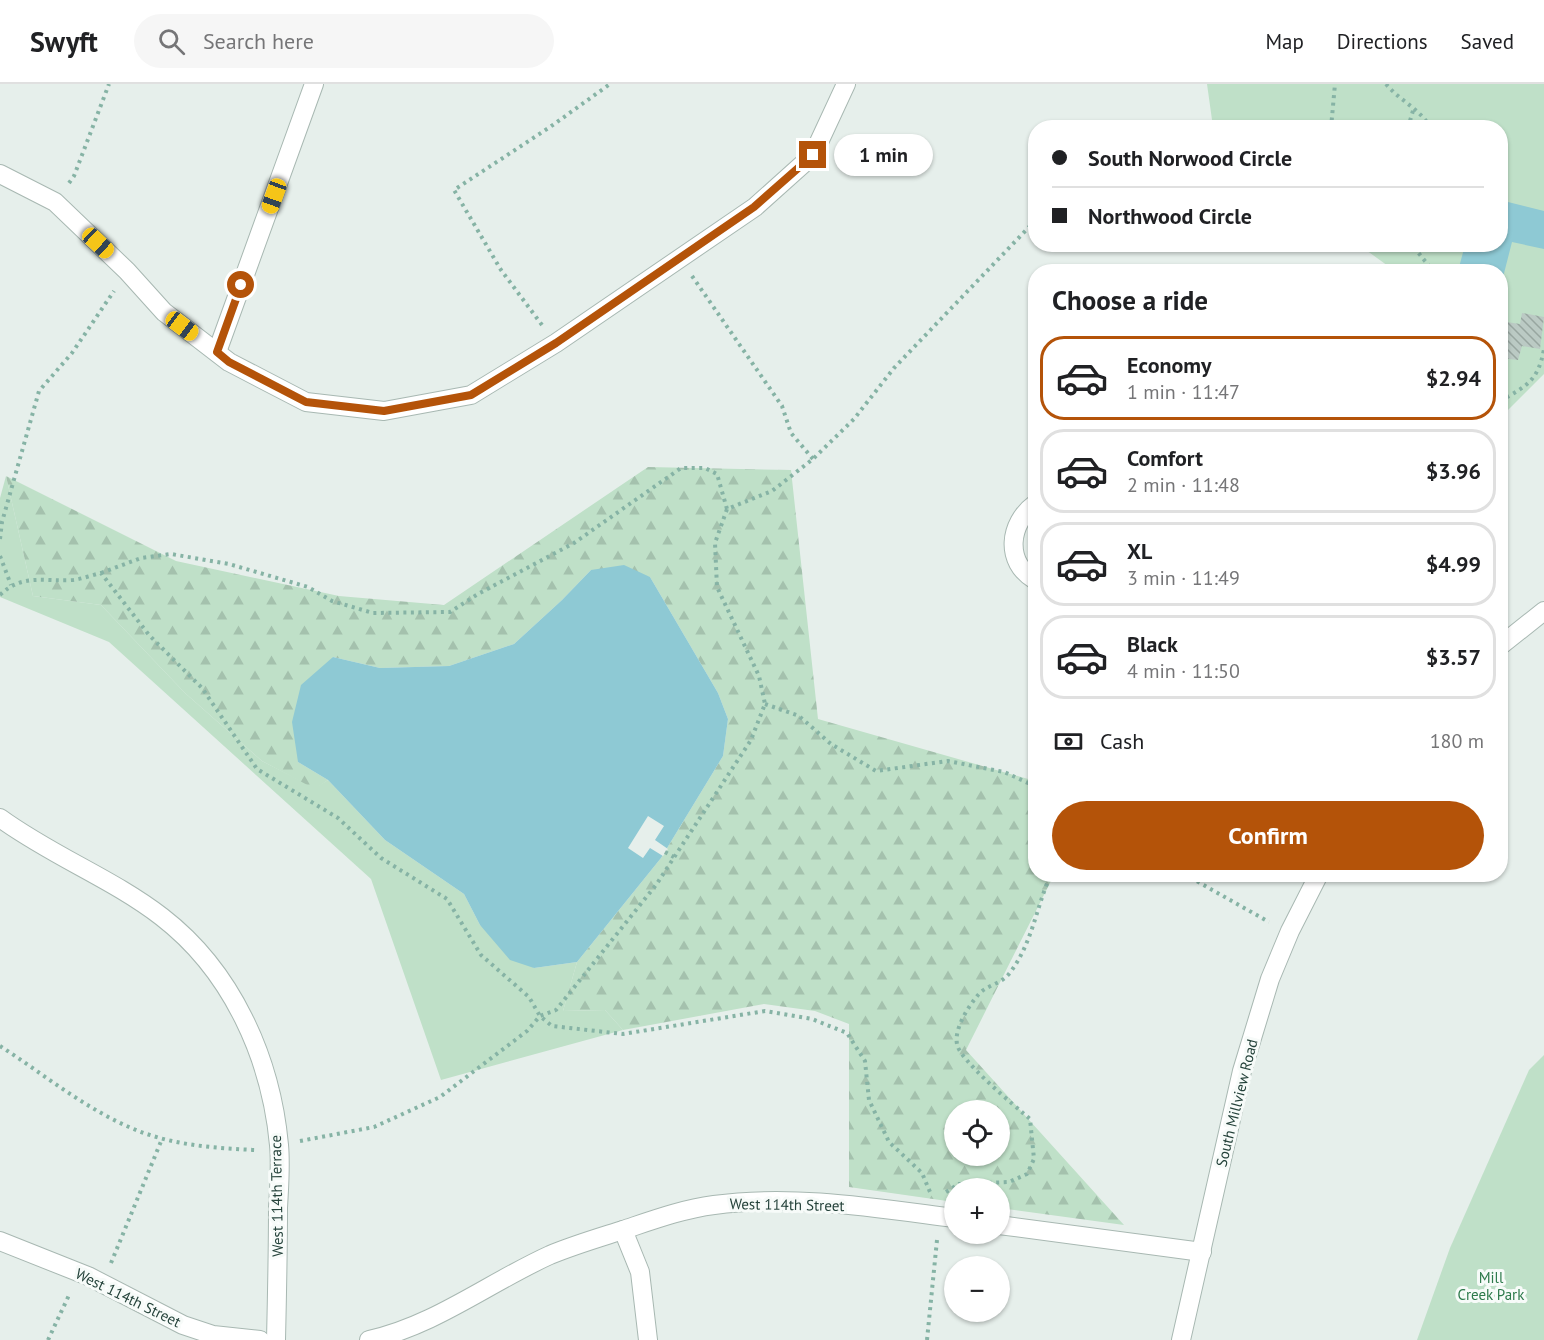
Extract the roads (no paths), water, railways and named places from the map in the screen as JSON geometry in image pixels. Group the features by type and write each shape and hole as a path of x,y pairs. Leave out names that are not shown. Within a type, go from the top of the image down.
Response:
{"street":[{"path":"217,352 314,84"},
{"path":"0,174 55,202 128,271 164,312 229,362 306,402 384,411 471,395 556,343 754,207 813,155 846,84"},
{"path":"1028,510 1021,516 1013,537 1016,560 1028,574"},
{"path":"1508,640 1544,611"},
{"name":"West 114th Terrace","path":"0,818 28,839 139,900 197,948 224,983 254,1040 264,1068 279,1145 276,1340"},
{"name":"South Millview Road","path":"1181,1340 1242,1071 1270,979 1290,931 1315,882"},
{"name":"West 114th Street","path":"369,1340 412,1327 548,1256 661,1216 714,1205 763,1202 933,1208 944,1213"},
{"path":"1010,1226 1202,1252"},
{"path":"623,1230 640,1272 648,1340"},
{"name":"West 114th Street","path":"0,1240 88,1276 183,1325 213,1335 260,1340"}],"water":[{"path":"1508,202 1544,211 1544,249 1512,242 1506,264 1460,264 1463,252 1508,252"},
{"path":"624,565 650,577 718,693 728,719 723,756 661,858 577,962 534,968 510,960 480,925 464,894 385,840 328,780 298,762 292,722 301,685 333,657 380,668 449,666 514,644 591,570"}],"park label":[{"name":"Mill Creek Park","path":"1491,1286"}]}
